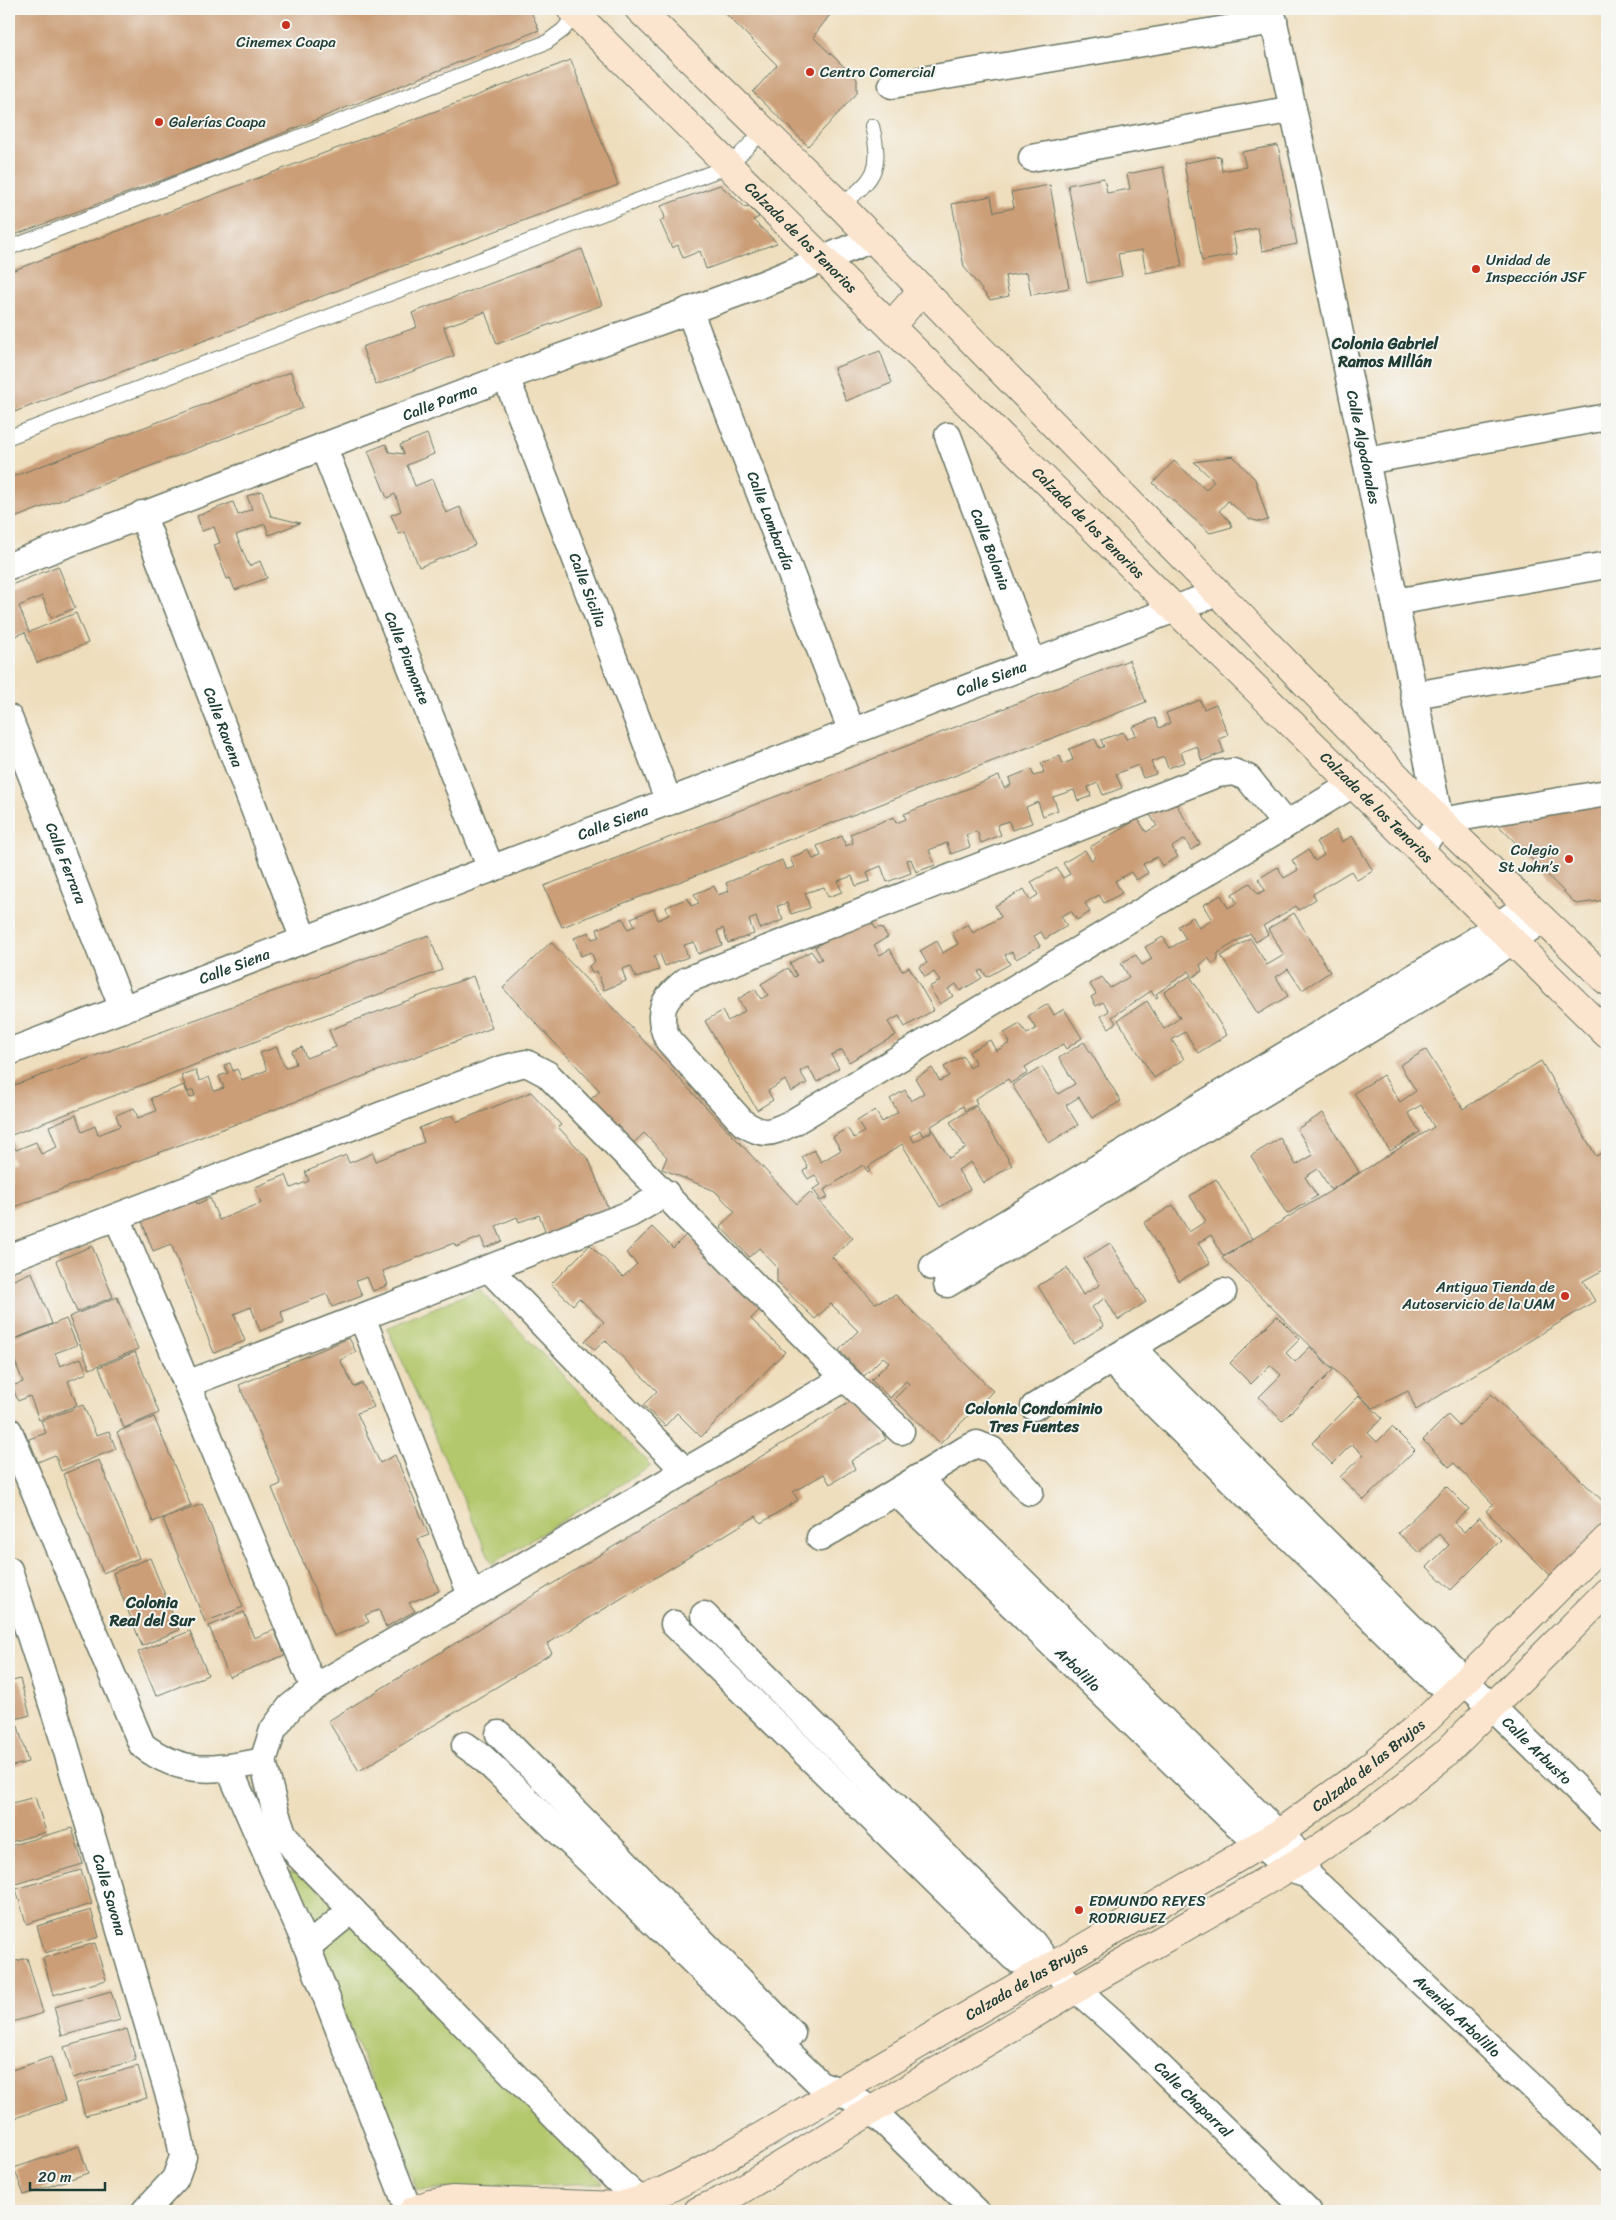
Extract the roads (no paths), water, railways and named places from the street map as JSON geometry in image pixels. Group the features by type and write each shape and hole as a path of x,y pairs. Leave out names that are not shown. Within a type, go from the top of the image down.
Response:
{"street":[{"path":"639,9 841,206 923,289 1440,821 1607,981"},
{"name":"Calzada de los Tenorios","path":"575,10 823,260 1607,1034"},
{"path":"892,85 1273,15"},
{"name":"Calle Algodonales","path":"1273,15 1440,821"},
{"path":"1032,158 1293,109"},
{"name":"Calle Parma","path":"9,566 323,446 763,284 872,239"},
{"path":"891,326 923,289"},
{"name":"Calle Lombardía","path":"689,310 852,732"},
{"name":"Calle Sicilia","path":"506,378 669,802"},
{"path":"1366,460 1607,417"},
{"name":"Calle Bolonia","path":"948,436 1033,664"},
{"name":"Calle Piamonte","path":"323,446 491,869"},
{"name":"Calle Ravena","path":"142,514 304,940"},
{"path":"1395,602 1607,565"},
{"name":"Calle Siena","path":"9,1052 1217,593"},
{"path":"1239,671 1277,654"},
{"path":"1415,695 1607,661"},
{"name":"Calle Ferrara","path":"9,718 122,1009"},
{"path":"1286,825 1248,778 1233,772 1217,774 687,980 671,993 662,1010 661,1024 668,1040 743,1124 757,1132 769,1133 792,1123 1286,825 1353,784"},
{"path":"1420,850 1440,821 1607,793"},
{"path":"940,1276 1505,933 1536,912"},
{"path":"9,1258 502,1069 526,1064 547,1074 846,1378 901,1431"},
{"path":"187,1384 630,1214 666,1193"},
{"path":"117,1217 314,1688"},
{"path":"488,1268 684,1471"},
{"path":"1034,1407 1223,1292"},
{"path":"362,1317 471,1595"},
{"name":"Calle Arbusto","path":"1122,1354 1607,1819"},
{"path":"648,2206 615,2178 299,1856 284,1833 275,1810 263,1760 273,1730 290,1707 314,1688 846,1378"},
{"path":"9,1431 142,1745 160,1759 184,1768 229,1768 263,1760"},
{"path":"820,1538 977,1444 992,1450 1030,1492"},
{"name":"Arbolillo","path":"918,1478 1270,1840"},
{"name":"Arbolillo","path":"896,1492 1232,1820 1270,1840"},
{"name":"Calzada de las Brujas","path":"413,2211 430,2204 452,2200 583,2206 648,2206 669,2189 1050,1966 1270,1840 1362,1772 1427,1719 1607,1540"},
{"name":"Calle Savona","path":"9,1570 64,1738 177,2123 184,2157 175,2179 145,2211"},
{"path":"698,2211 729,2197 1076,1989 1300,1868 1445,1754 1607,1592"},
{"name":"Calle Chaparral","path":"704,1615 1033,1943 1050,1966 1121,2028 1308,2211"},
{"path":"674,1624 1014,1958 1050,1966"},
{"path":"499,1734 833,2074 840,2090"},
{"path":"465,1745 489,1764 820,2084 840,2090 872,2110 976,2211"},
{"path":"229,1768 307,1947 408,2211"},
{"name":"Avenida Arbolillo","path":"1270,1840 1607,2158"},
{"path":"307,1947 352,1910"}],"lane":[{"path":"9,248 547,42 563,30 575,10"},
{"path":"841,206 873,174 878,150 872,126"},
{"path":"9,437 729,166 763,131"}],"place":[{"name":"Cinemex Coapa","path":"286,25"},
{"name":"Centro Comercial","path":"810,72"},
{"name":"Galerías Coapa","path":"159,122"},
{"name":"Unidad de Inspección JSF","path":"1476,269"},
{"name":"Colegio St John’s","path":"1569,859"},
{"name":"Antigua Tienda de Autoservicio de la UAM","path":"1565,1296"},
{"name":"EDMUNDO REYES RODRIGUEZ","path":"1079,1910"}],"district":[{"name":"Colonia Gabriel Ramos Millán","path":"1385,352"},
{"name":"Colonia Condominio Tres Fuentes","path":"1034,1417"},
{"name":"Colonia Real del Sur","path":"152,1611"}]}
